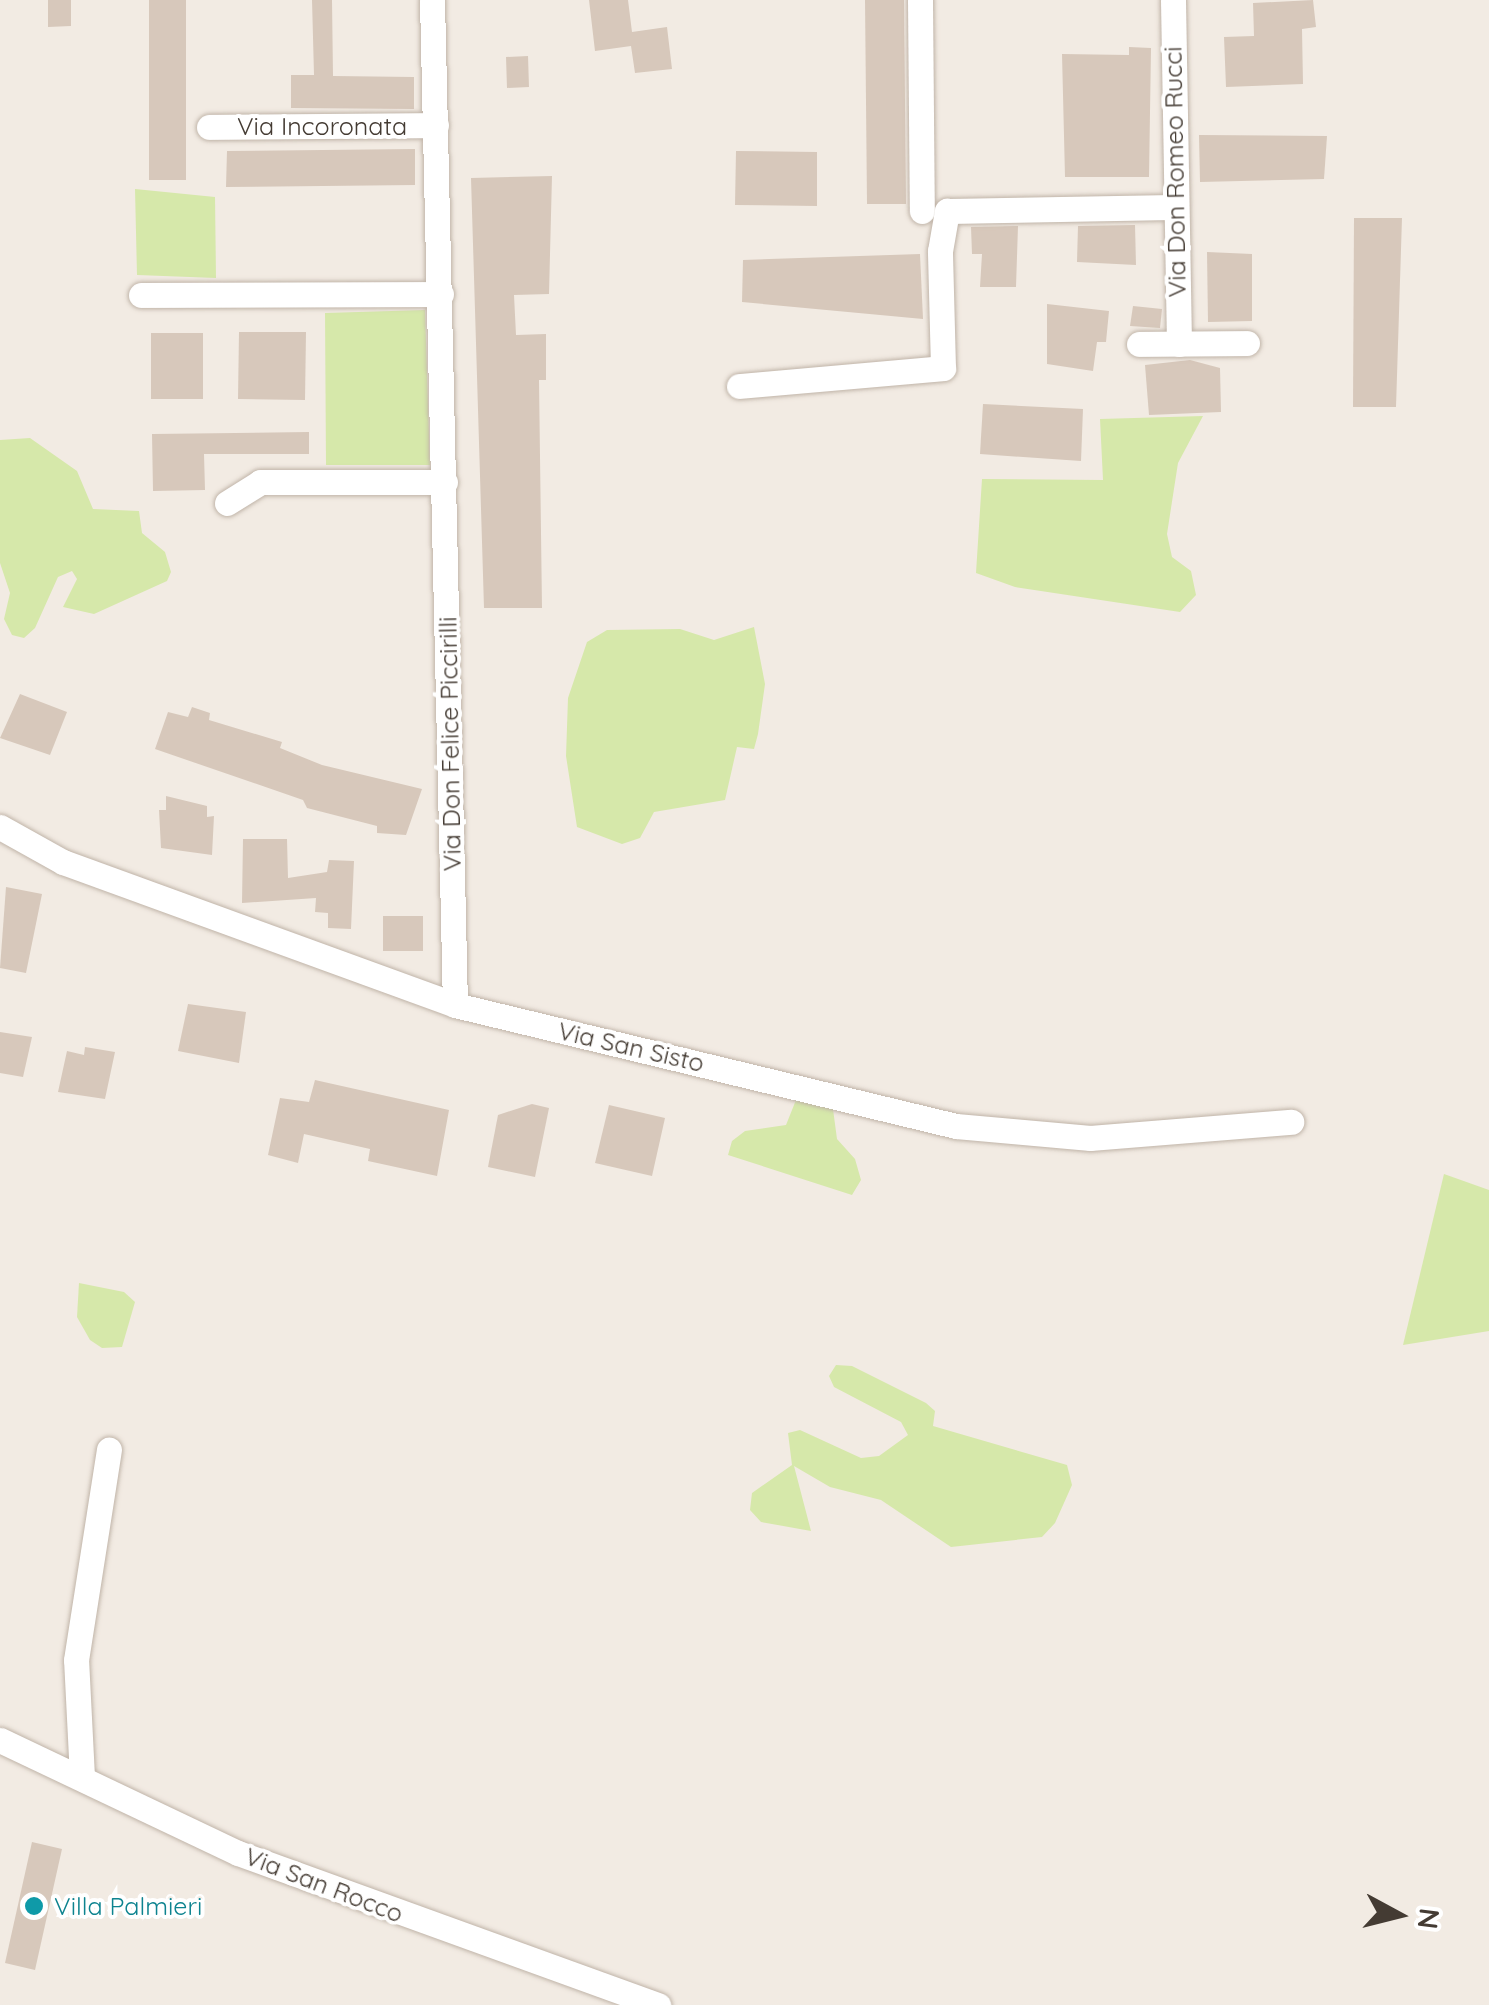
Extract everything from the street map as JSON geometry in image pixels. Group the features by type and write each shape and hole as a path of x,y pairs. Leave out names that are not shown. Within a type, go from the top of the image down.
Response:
{"street":[{"name":"Via Don Felice Piccirilli","path":"432,0 442,294 454,1005"},
{"path":"920,0 922,211"},
{"name":"Via Don Romeo Rucci","path":"1173,0 1179,344"},
{"name":"Via Incoronata","path":"209,127 436,125"},
{"path":"739,386 942,368 940,251 948,210 1174,207"},
{"path":"142,296 442,294"},
{"path":"1139,344 1247,343"},
{"path":"227,503 260,482 446,482"},
{"name":"Via San Sisto","path":"0,827 63,862 454,1005 956,1126 1090,1138 1291,1122"},
{"path":"82,1776 76,1660 109,1450"},
{"name":"Via San Rocco","path":"0,1740 238,1853 658,2005"}],"green space":[{"path":"135,189 215,197 216,278 137,275"},
{"path":"425,310 430,465 326,465 325,313"},
{"path":"1203,416 1178,463 1167,534 1172,557 1191,571 1196,595 1180,612 1015,587 976,573 982,479 1103,480 1100,419"},
{"path":"30,438 77,471 93,509 139,511 142,533 165,552 171,572 167,581 94,614 63,607 77,579 72,571 58,577 35,628 24,638 12,635 4,619 10,593 0,563 0,440"},
{"path":"754,627 765,684 758,734 754,749 737,747 725,800 654,812 640,838 622,844 577,827 566,756 568,698 587,642 607,630 680,629 714,640"},
{"path":"796,1100 833,1109 837,1139 855,1159 861,1180 852,1195 728,1155 732,1141 745,1131 786,1125"},
{"path":"1444,1174 1489,1190 1489,1331 1403,1345"},
{"path":"79,1283 124,1292 135,1302 122,1347 102,1348 90,1340 77,1317"},
{"path":"836,1365 852,1366 926,1403 935,1411 933,1426 1067,1465 1072,1485 1055,1523 1042,1537 951,1547 881,1500 830,1487 794,1466 811,1531 761,1522 750,1510 752,1493 792,1465 788,1433 800,1430 861,1458 879,1456 908,1435 901,1422 834,1387 829,1376"}],"building":[{"path":"48,0 71,0 71,26 48,27"},
{"path":"149,0 186,0 186,180 149,180"},
{"path":"312,0 332,0 333,76 414,77 414,109 291,108 291,75 314,75"},
{"path":"589,0 628,0 632,32 667,27 672,69 635,73 631,46 595,51"},
{"path":"865,0 904,0 906,204 867,204"},
{"path":"1313,0 1316,27 1302,29 1303,84 1226,87 1224,37 1254,36 1253,3"},
{"path":"1129,47 1151,48 1149,177 1065,177 1062,54 1129,55"},
{"path":"528,56 529,87 507,88 506,57"},
{"path":"1199,135 1327,136 1324,179 1200,182"},
{"path":"415,149 415,185 226,187 227,151"},
{"path":"736,151 817,152 817,206 735,205"},
{"path":"552,176 549,294 514,295 516,335 546,334 546,380 539,380 542,608 484,608 471,178"},
{"path":"1354,218 1402,218 1396,407 1353,407"},
{"path":"1135,225 1136,265 1077,262 1078,226"},
{"path":"1018,226 1016,287 980,287 982,254 972,254 971,227"},
{"path":"1207,252 1252,254 1252,321 1208,322"},
{"path":"920,254 923,319 742,302 743,260"},
{"path":"1047,304 1109,311 1106,342 1097,342 1093,371 1047,364"},
{"path":"1133,306 1162,309 1160,328 1130,326"},
{"path":"239,332 306,332 305,400 238,399"},
{"path":"151,333 203,333 203,399 151,399"},
{"path":"1190,360 1220,368 1221,412 1149,415 1145,365"},
{"path":"983,404 1083,409 1081,461 980,454"},
{"path":"309,432 309,454 204,454 205,490 153,491 152,434"},
{"path":"20,694 67,712 50,755 0,738"},
{"path":"192,707 210,713 209,720 282,742 280,748 322,765 422,789 406,835 377,833 377,826 307,808 303,800 155,749 168,712 188,717"},
{"path":"166,796 207,806 207,817 214,816 212,855 161,848 159,810 166,810"},
{"path":"243,839 287,839 288,878 327,872 329,860 354,861 351,929 328,928 328,913 315,912 316,898 242,903"},
{"path":"6,887 42,894 26,973 0,968"},
{"path":"383,916 423,916 423,951 383,951"},
{"path":"188,1004 246,1012 239,1063 178,1051"},
{"path":"0,1032 32,1037 23,1077 0,1073"},
{"path":"85,1047 115,1052 105,1099 58,1092 67,1051 84,1055"},
{"path":"315,1080 449,1110 437,1176 368,1161 370,1149 304,1134 298,1163 268,1155 280,1098 309,1102"},
{"path":"532,1104 549,1108 535,1177 488,1167 498,1115"},
{"path":"609,1105 665,1118 652,1176 595,1163"},
{"name":"Villa Palmieri","path":"32,1842 62,1849 35,1970 5,1963"}],"place":[{"name":"Villa Palmieri","path":"34,1906"}]}
